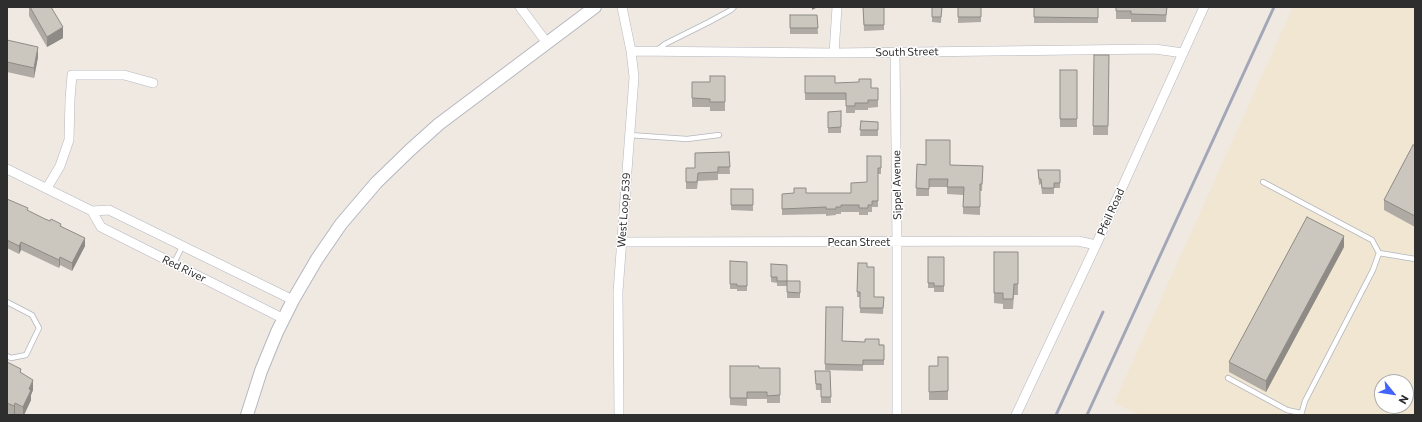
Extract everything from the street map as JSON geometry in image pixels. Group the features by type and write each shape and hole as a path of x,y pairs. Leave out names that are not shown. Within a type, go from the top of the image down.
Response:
{"main road":[{"path":"247,415 261,371 277,332 294,300 317,259 342,224 376,184 439,124 595,7"}],"street":[{"path":"520,7 548,43"},
{"name":"West Loop 539","path":"619,415 618,292 634,77 631,51 622,7"},
{"path":"834,53 837,7"},
{"name":"Pfeil Road","path":"1014,414 1096,245 1204,7"},
{"name":"South Street","path":"631,51 834,53 1155,49 1183,53"},
{"name":"Sippel Avenue","path":"895,52 897,415"},
{"path":"47,188 60,166 69,140 72,75 124,75 153,83"},
{"name":"Red River","path":"7,168 92,211 109,210 294,300"},
{"name":"Red River","path":"92,211 101,227 284,319"},
{"name":"Pecan Street","path":"621,242 1078,241 1096,245"}],"lane":[{"path":"655,51 665,44 734,7"},
{"path":"630,135 687,139 719,136"},
{"path":"1228,378 1288,410 1302,414 1305,401 1373,270 1379,253 1372,240 1263,182"},
{"path":"174,264 183,245"},
{"path":"1379,253 1415,259"},
{"path":"7,302 32,315 39,328 26,355 11,358 7,356"}],"shaded area":[{"path":"1293,7 1415,7 1415,415 1141,415 1114,403"}],"building":[{"path":"30,7 51,7 63,27 47,37"},
{"path":"863,7 884,7 884,25 864,25"},
{"path":"932,7 942,7 941,17 932,17"},
{"path":"958,7 981,7 981,17 958,17"},
{"path":"1034,7 1098,7 1098,18 1034,17"},
{"path":"1116,7 1167,7 1166,15 1131,14 1131,11 1116,11"},
{"path":"790,15 817,15 818,28 790,28"},
{"path":"7,40 38,47 34,68 7,62"},
{"path":"1094,55 1109,55 1108,126 1093,126"},
{"path":"1060,70 1077,70 1077,119 1060,119"},
{"path":"710,76 725,76 725,102 710,102 710,99 692,98 692,82 710,82"},
{"path":"805,76 835,76 835,83 859,82 859,79 871,79 871,88 878,88 878,100 868,100 868,103 855,103 855,106 846,106 846,93 805,93"},
{"path":"841,111 841,127 828,128 828,112"},
{"path":"861,121 878,122 878,130 860,130"},
{"path":"926,140 950,140 950,165 983,166 982,184 980,184 980,207 963,207 964,187 947,187 948,179 929,179 929,189 916,188 917,164 926,165"},
{"path":"1413,145 1415,146 1415,216 1384,200"},
{"path":"729,152 730,167 718,167 718,172 698,173 697,182 686,182 686,168 695,168 695,153"},
{"path":"867,156 881,156 881,168 878,168 878,201 872,201 872,205 868,205 868,208 859,208 859,205 841,205 841,207 836,207 836,209 826,209 826,207 782,209 782,194 794,193 794,188 806,188 806,193 851,193 851,183 867,182"},
{"path":"1038,170 1060,170 1060,183 1054,183 1054,188 1042,188"},
{"path":"731,189 753,189 753,205 731,205"},
{"path":"7,199 28,208 27,210 45,219 50,221 51,219 61,224 60,226 85,238 72,263 60,257 59,260 21,242 19,246 7,240"},
{"path":"1307,217 1344,236 1266,381 1229,362"},
{"path":"994,252 1018,252 1018,284 1014,284 1013,299 1003,299 1003,293 994,293"},
{"path":"928,257 944,257 944,286 934,286 934,283 928,283"},
{"path":"730,261 747,262 747,286 730,284"},
{"path":"858,263 867,263 867,267 874,267 874,297 884,297 883,308 860,308 860,292 857,292"},
{"path":"771,264 787,265 787,281 777,281 777,277 771,277"},
{"path":"787,281 800,281 800,293 787,292"},
{"path":"826,307 843,307 842,341 865,342 865,339 879,339 879,345 884,345 884,360 863,360 863,365 825,364"},
{"path":"938,357 948,357 948,391 929,392 929,366 938,366"},
{"path":"7,362 21,369 20,372 33,380 29,389 31,390 23,407 15,403 14,406 7,403"},
{"path":"730,366 780,368 780,395 767,396 767,392 747,392 747,398 730,398"},
{"path":"815,371 830,371 831,397 821,397 821,384 816,384"}],"railway":[{"path":"1087,415 1274,7"},
{"path":"1056,415 1103,312"}]}
